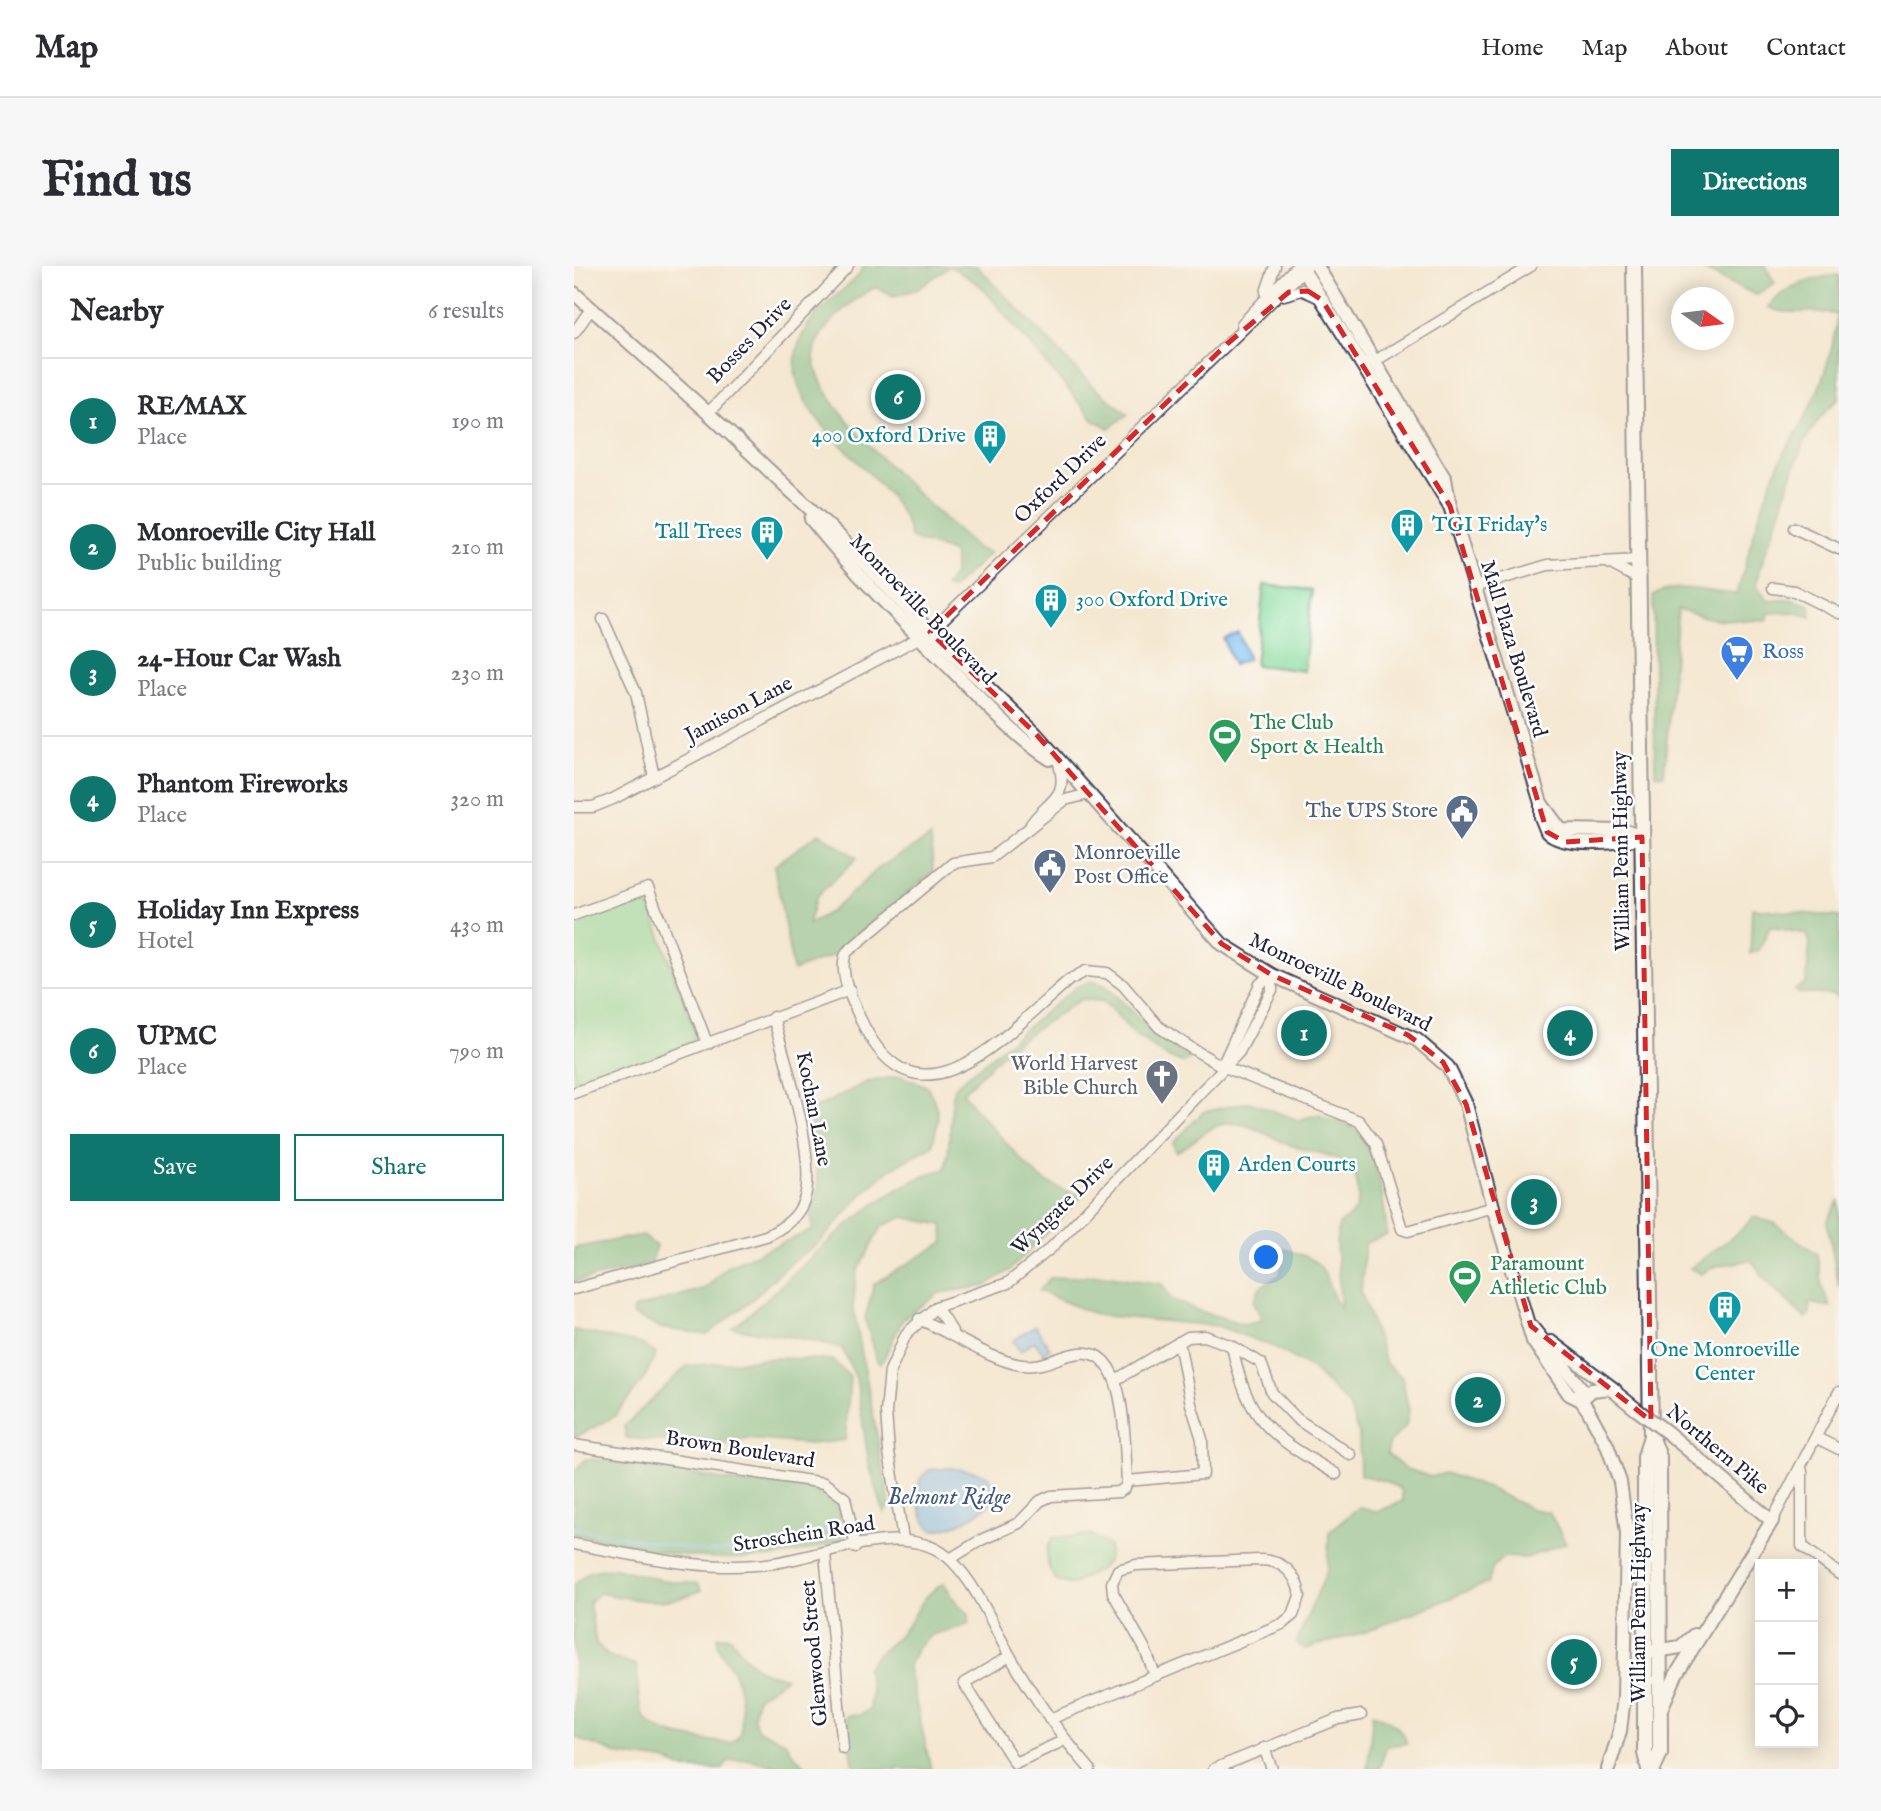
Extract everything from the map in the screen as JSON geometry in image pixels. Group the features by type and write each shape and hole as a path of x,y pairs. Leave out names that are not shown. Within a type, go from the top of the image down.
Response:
{"highway":[{"name":"William Penn Highway","path":"1631,269 1639,579 1651,1436 1645,1457 1645,1753 1651,1769"},
{"name":"William Penn Highway","path":"1651,1436 1659,1457 1661,1652 1660,1753 1651,1769"}],"main road":[{"name":"Mall Plaza Boulevard","path":"1317,266 1445,479 1450,506 1541,803 1560,830 1625,831 1642,837"},
{"name":"Mall Plaza Boulevard","path":"1303,267 1450,506"},
{"name":"Monroeville Boulevard","path":"574,293 708,413 799,502 845,560 924,634 1026,741 1059,764 1089,794 1213,936 1241,958 1272,975 1408,1035 1443,1062 1456,1080 1466,1104 1493,1207 1531,1326 1533,1341 1569,1394 1581,1400"},
{"name":"Monroeville Boulevard","path":"1531,1326 1542,1336 1582,1389 1581,1400 1617,1469 1627,1533 1624,1697 1620,1731 1608,1769"},
{"name":"Northern Pike","path":"1542,1336 1615,1390 1772,1521 1671,1683 1661,1710"},
{"path":"1581,1400 1596,1389 1615,1390"},
{"name":"Northern Pike","path":"1581,1400 1607,1396 1636,1409"},
{"name":"Northern Pike","path":"1661,1652 1686,1644 1712,1614"},
{"path":"1646,1653 1661,1652 1678,1656 1691,1651"}],"street":[{"name":"Bosses Drive","path":"708,413 848,266"},
{"path":"1251,313 1269,285 1275,266"},
{"path":"1358,360 1375,361 1531,266"},
{"name":"Oxford Drive","path":"1227,344 1251,313 1303,267"},
{"name":"Oxford Drive","path":"924,634 1274,301 1303,267"},
{"path":"1274,301 1300,290 1308,291 1322,300"},
{"path":"574,333 591,309"},
{"path":"1794,528 1839,550"},
{"path":"1474,587 1548,565 1638,560"},
{"path":"1609,563 1639,579"},
{"path":"1773,587 1794,591 1839,613"},
{"path":"603,619 636,693 654,778"},
{"name":"Jamison Lane","path":"574,807 601,804 654,778 924,634"},
{"path":"1027,830 1041,811 1062,791 1063,779 1059,764"},
{"path":"1089,794 1065,800 992,857 964,859 954,863 852,947 843,962 850,990 864,1027 883,1054 910,1072 941,1075 962,1068 1078,974 1100,971 1118,980 1159,1027 1222,1066 1359,1121 1376,1144 1402,1229 1493,1207"},
{"path":"574,915 648,888 707,1043"},
{"name":"Wyngate Drive","path":"903,1539 888,1452 886,1396 894,1356 906,1334 919,1319 936,1307 1008,1283 1032,1265 1108,1192 1248,1039 1272,990 1272,975"},
{"path":"574,1093 850,990"},
{"name":"Kochan Lane","path":"574,1289 766,1236 792,1220 801,1208 808,1188 805,1155 790,1077 773,1017"},
{"path":"936,1307 945,1324 957,1336"},
{"path":"919,1319 1001,1359 1023,1365 1043,1365 1076,1353 1091,1353 1104,1359 1117,1379 1127,1481 1125,1488 1119,1492 1051,1496 1040,1501 1019,1523 981,1540 950,1559"},
{"path":"1117,1379 1179,1342 1199,1335 1232,1346 1261,1363 1272,1393 1297,1419 1351,1455"},
{"path":"1127,1481 1203,1474 1202,1439 1191,1404 1179,1342"},
{"path":"1232,1346 1244,1393 1255,1413 1289,1446 1336,1474"},
{"name":"Northern Pike","path":"1772,1521 1839,1392"},
{"path":"1817,1438 1839,1449"},
{"name":"Brown Boulevard","path":"574,1445 824,1483 845,1499 856,1547"},
{"path":"1802,1467 1802,1546 1839,1574"},
{"name":"Stroschein Road","path":"574,1544 720,1566 764,1565 903,1539 925,1542 950,1559 974,1590 1010,1657 1050,1719 1090,1769"},
{"name":"Glenwood Street","path":"825,1553 843,1748"},
{"path":"1050,1719 1282,1624 1293,1615 1299,1603 1299,1589 1294,1577 1286,1567 1268,1560 1136,1565 1118,1570 1113,1579 1112,1592 1144,1647 1155,1675"},
{"path":"1010,1657 964,1683 1015,1763 1065,1741"},
{"path":"1214,1769 1338,1719 1361,1715"},
{"path":"1264,1748 1272,1769"}],"highlighted area":[{"path":"1308,291 1322,300 1450,506 1547,832 1565,842 1642,837 1651,1421 1531,1326 1466,1104 1443,1062 1408,1035 1272,975 1222,944 1035,733 930,632 1227,344 1289,292"}],"green space":[{"path":"864,266 950,266 918,289 893,296 876,287 867,292 828,326 820,336 814,357 820,379 856,431 908,485 976,548 990,553 952,589 945,587 954,574 954,554 910,537 900,511 882,487 813,412 798,385 796,356 808,325 858,276"},
{"path":"950,266 977,266 1092,386 1128,414 1109,428 1093,419 981,286"},
{"path":"1695,266 1765,266 1775,283 1756,295"},
{"path":"1839,275 1839,399 1816,423 1800,451 1764,556 1757,585 1768,601 1791,599 1810,605 1811,617 1793,612 1769,613 1767,621 1712,619 1678,609 1664,775 1655,774 1653,595 1684,588 1737,594 1769,488 1823,376 1837,315 1785,312 1768,307 1783,293 1800,284"},
{"path":"1264,585 1312,590 1304,671 1255,665"},
{"path":"819,833 857,858 816,897 808,924 832,911 880,867 931,837 933,871 834,955 793,971 774,866"},
{"path":"637,898 651,909 695,1033 691,1042 684,1047 574,1087 574,920"},
{"path":"1752,908 1839,917 1839,999 1833,995 1798,993 1795,990 1806,983 1810,942 1806,934 1770,927 1759,950 1750,954"},
{"path":"1091,981 1105,985 1159,1037 1191,1059 1184,1063 1167,1057 1134,1034 1104,1002 1081,999 1008,1048 963,1092 1034,1173 1054,1186 1082,1196 1010,1270 985,1286 939,1293 903,1319 881,1364 877,1361 865,1319 874,1284 944,1242 943,1225 903,1217 882,1226 857,1272 853,1306 890,1506 884,1513 869,1464 856,1378 842,1348 811,1340 733,1328 861,1215 916,1179 945,1169 954,1087 1076,987"},
{"path":"900,1076 927,1086 932,1095 938,1115 932,1146 890,1169 862,1194 818,1244 791,1262 748,1303 707,1335 661,1328 632,1315 633,1309 706,1288 727,1266 813,1230 810,1211 819,1189 809,1111 867,1082"},
{"path":"1249,1102 1298,1120 1319,1114 1350,1126 1367,1145 1373,1159 1382,1192 1387,1235 1365,1243 1361,1292 1386,1364 1402,1377 1409,1411 1406,1426 1390,1442 1387,1454 1404,1468 1431,1477 1445,1473 1490,1489 1531,1509 1549,1512 1566,1543 1526,1558 1503,1557 1493,1567 1488,1583 1365,1632 1305,1649 1296,1643 1327,1571 1329,1532 1359,1507 1377,1512 1403,1501 1401,1489 1385,1481 1360,1475 1359,1435 1348,1404 1312,1369 1274,1347 1218,1326 1097,1315 1039,1291 1050,1278 1103,1275 1162,1284 1171,1299 1196,1310 1243,1324 1262,1320 1254,1301 1260,1287 1280,1275 1284,1249 1319,1265 1341,1309 1336,1244 1339,1224 1353,1212 1358,1201 1352,1170 1335,1158 1288,1144 1254,1128 1236,1123 1212,1128 1176,1152 1173,1143 1203,1112"},
{"path":"1839,1200 1839,1287 1827,1222"},
{"path":"1754,1217 1774,1223 1817,1254 1822,1288 1831,1307 1809,1303 1810,1313 1805,1318 1766,1280 1751,1260 1716,1266 1701,1274 1690,1268 1739,1232"},
{"path":"642,1235 656,1246 651,1264 574,1282 574,1248"},
{"path":"574,1330 641,1344 656,1354 644,1379 614,1417 578,1436 574,1435"},
{"path":"776,1358 832,1360 850,1377 845,1440 811,1444 747,1439 721,1446 626,1438 624,1426 687,1366"},
{"path":"586,1459 628,1463 745,1484 802,1484 831,1497 840,1512 844,1540 780,1556 721,1558 647,1550 574,1534 574,1471"},
{"path":"1092,1535 1109,1546 1107,1562 1073,1585 1057,1581 1047,1560 1053,1538"},
{"path":"615,1568 662,1580 698,1584 701,1590 688,1596 663,1601 638,1600 599,1593 589,1602 596,1643 608,1656 636,1665 640,1705 646,1719 666,1732 694,1739 731,1743 740,1735 741,1712 737,1682 718,1642 718,1636 731,1637 744,1656 761,1671 786,1678 757,1698 753,1717 758,1730 785,1741 808,1769 781,1768 741,1759 727,1762 723,1769 686,1769 664,1761 620,1755 574,1737 574,1585 590,1571"},
{"path":"944,1583 956,1602 969,1614 969,1624 931,1635 917,1648 908,1667 931,1769 854,1769 846,1716 860,1715 869,1709 871,1691 866,1668 907,1626 929,1594"},
{"path":"1373,1713 1394,1724 1407,1743 1387,1746 1379,1769 1367,1769"}],"water":[{"path":"1238,632 1248,659 1233,665 1223,638"},
{"path":"1035,1326 1050,1348 1043,1353 1034,1341 1020,1351 1013,1341"},
{"name":"Belmont Ridge","path":"950,1468 985,1475 995,1486 995,1496 989,1505 966,1520 932,1530 924,1520 920,1506 920,1479 929,1470"}],"waterway":[{"path":"574,1528 707,1552 775,1547 832,1528"}],"place":[{"name":"UPMC","path":"898,397"},
{"name":"400 Oxford Drive","path":"990,466"},
{"name":"TGI Friday's","path":"1407,555"},
{"name":"Tall Trees","path":"767,562"},
{"name":"300 Oxford Drive","path":"1051,630"},
{"name":"Ross","path":"1737,682"},
{"name":"The Club Sport & Health","path":"1225,765"},
{"name":"The UPS Store","path":"1462,841"},
{"name":"Monroeville Post Office","path":"1050,895"},
{"name":"RE/MAX","path":"1304,1033"},
{"name":"Phantom Fireworks","path":"1570,1033"},
{"name":"World Harvest Bible Church","path":"1162,1106"},
{"name":"Arden Courts","path":"1214,1195"},
{"name":"24-Hour Car Wash","path":"1534,1202"},
{"name":"Paramount Athletic Club","path":"1465,1306"},
{"name":"One Monroeville Center","path":"1725,1337"},
{"name":"Monroeville City Hall","path":"1478,1400"},
{"name":"Holiday Inn Express","path":"1574,1662"}]}
